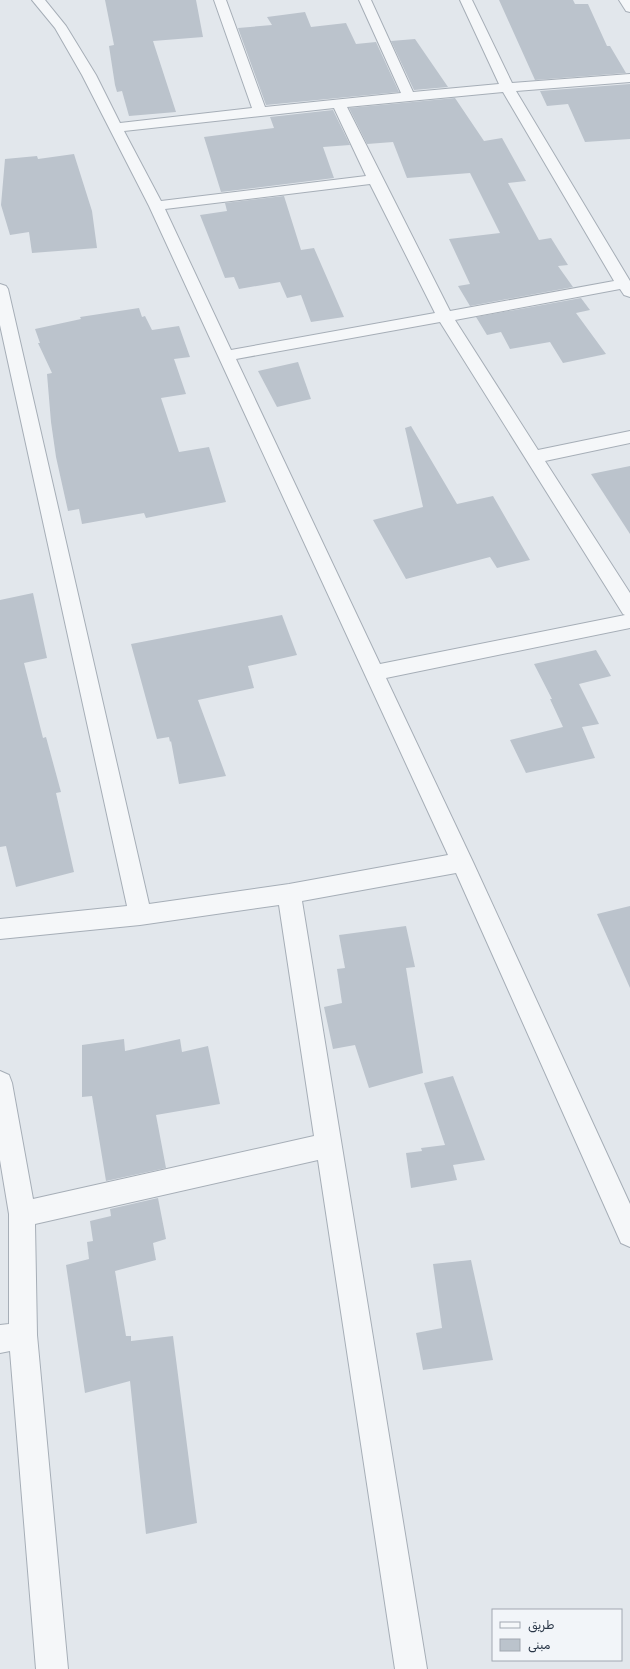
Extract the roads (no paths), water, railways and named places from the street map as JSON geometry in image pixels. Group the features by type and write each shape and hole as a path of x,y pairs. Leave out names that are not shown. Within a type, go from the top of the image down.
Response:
{"street":[{"path":"38,0 60,26 90,75 115,128 156,206 462,862 627,1221"},
{"path":"220,0 260,110"},
{"path":"365,0 409,97"},
{"path":"227,356 444,317 626,280 507,87 466,0"},
{"path":"625,0 630,8"},
{"path":"115,128 260,110 339,104 507,87 630,78"},
{"path":"339,104 444,317 630,609"},
{"path":"156,206 375,179"},
{"path":"0,289 140,915"},
{"path":"534,457 630,437"},
{"path":"373,673 630,621"},
{"path":"0,929 140,915 289,894 462,862"},
{"path":"289,894 327,1146 411,1669"},
{"path":"0,1083 22,1214 11,1337 52,1669"},
{"path":"22,1214 327,1146"}]}
